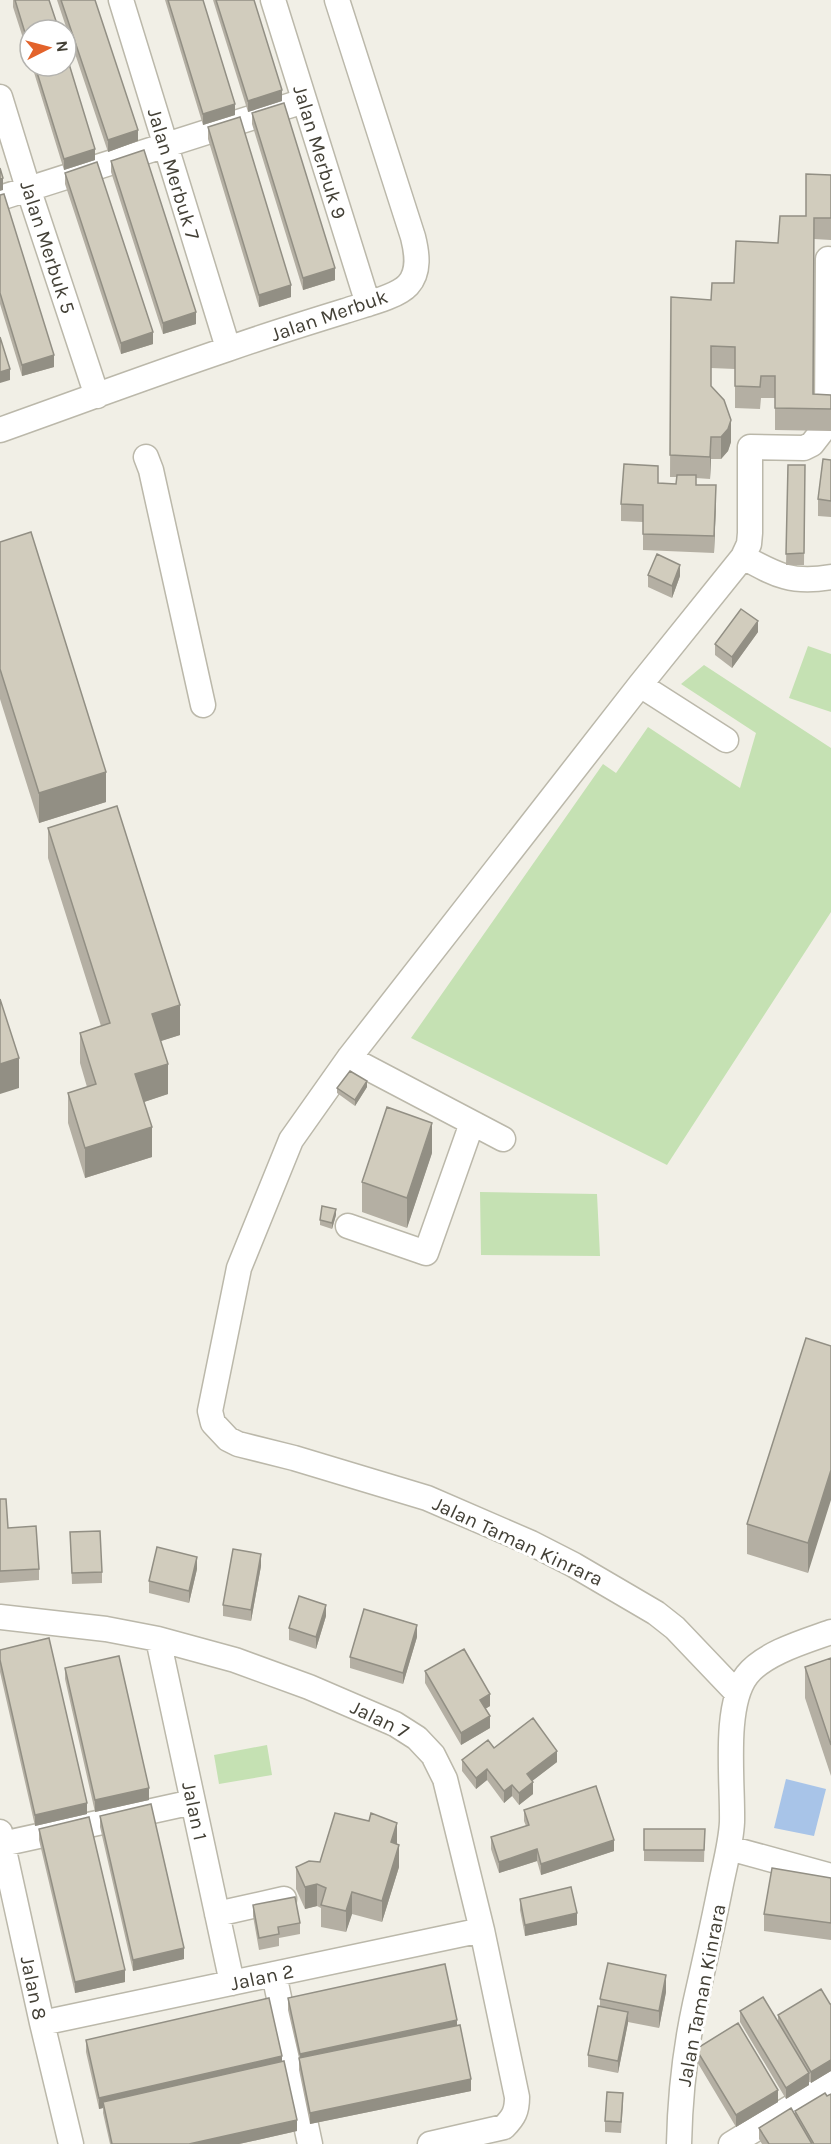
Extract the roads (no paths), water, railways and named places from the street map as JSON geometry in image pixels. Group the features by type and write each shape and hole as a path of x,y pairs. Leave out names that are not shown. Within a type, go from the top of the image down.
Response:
{"street":[{"name":"Jalan Merbuk 7","path":"121,0 228,348"},
{"name":"Jalan Merbuk 9","path":"273,0 368,304"},
{"name":"Jalan Merbuk","path":"0,430 228,348 368,304 399,292 407,286 414,276 417,252 337,0"},
{"name":"Jalan Merbuk 5","path":"0,97 97,396"},
{"path":"0,198 304,101"},
{"path":"828,259 824,424 812,444 804,448 750,447 750,533 749,544 743,557 787,578 812,580 831,577"},
{"path":"146,457 151,470 203,705"},
{"name":"Jalan Taman Kinrara","path":"679,2144 684,2065 729,1848 732,1824 732,1725 737,1693 675,1628 639,1602 574,1565 531,1543 427,1498 294,1458 238,1444 228,1438 213,1423 210,1411 239,1268 291,1140 349,1058 640,685 743,557"},
{"path":"640,685 726,740"},
{"path":"349,1058 503,1138"},
{"path":"348,1226 426,1253 472,1123"},
{"name":"Jalan 7","path":"0,1617 106,1629 158,1639 236,1660 309,1687 395,1724 417,1738 434,1755 445,1779 482,1930 517,2097 517,2109 513,2119 504,2127 443,2143"},
{"path":"737,1693 747,1674 761,1662 790,1647 831,1632"},
{"name":"Jalan 1","path":"158,1639 232,1983"},
{"path":"1,1838 193,1802"},
{"name":"Jalan 8","path":"1,1838 71,2144"},
{"path":"729,1848 831,1876"},
{"path":"217,1914 284,1899"},
{"name":"Jalan 2","path":"42,2023 482,1930"},
{"path":"274,1974 310,2144"},
{"path":"731,2144 831,2084"}],"water":[{"path":"786,1779 826,1789 814,1836 774,1828"}]}
